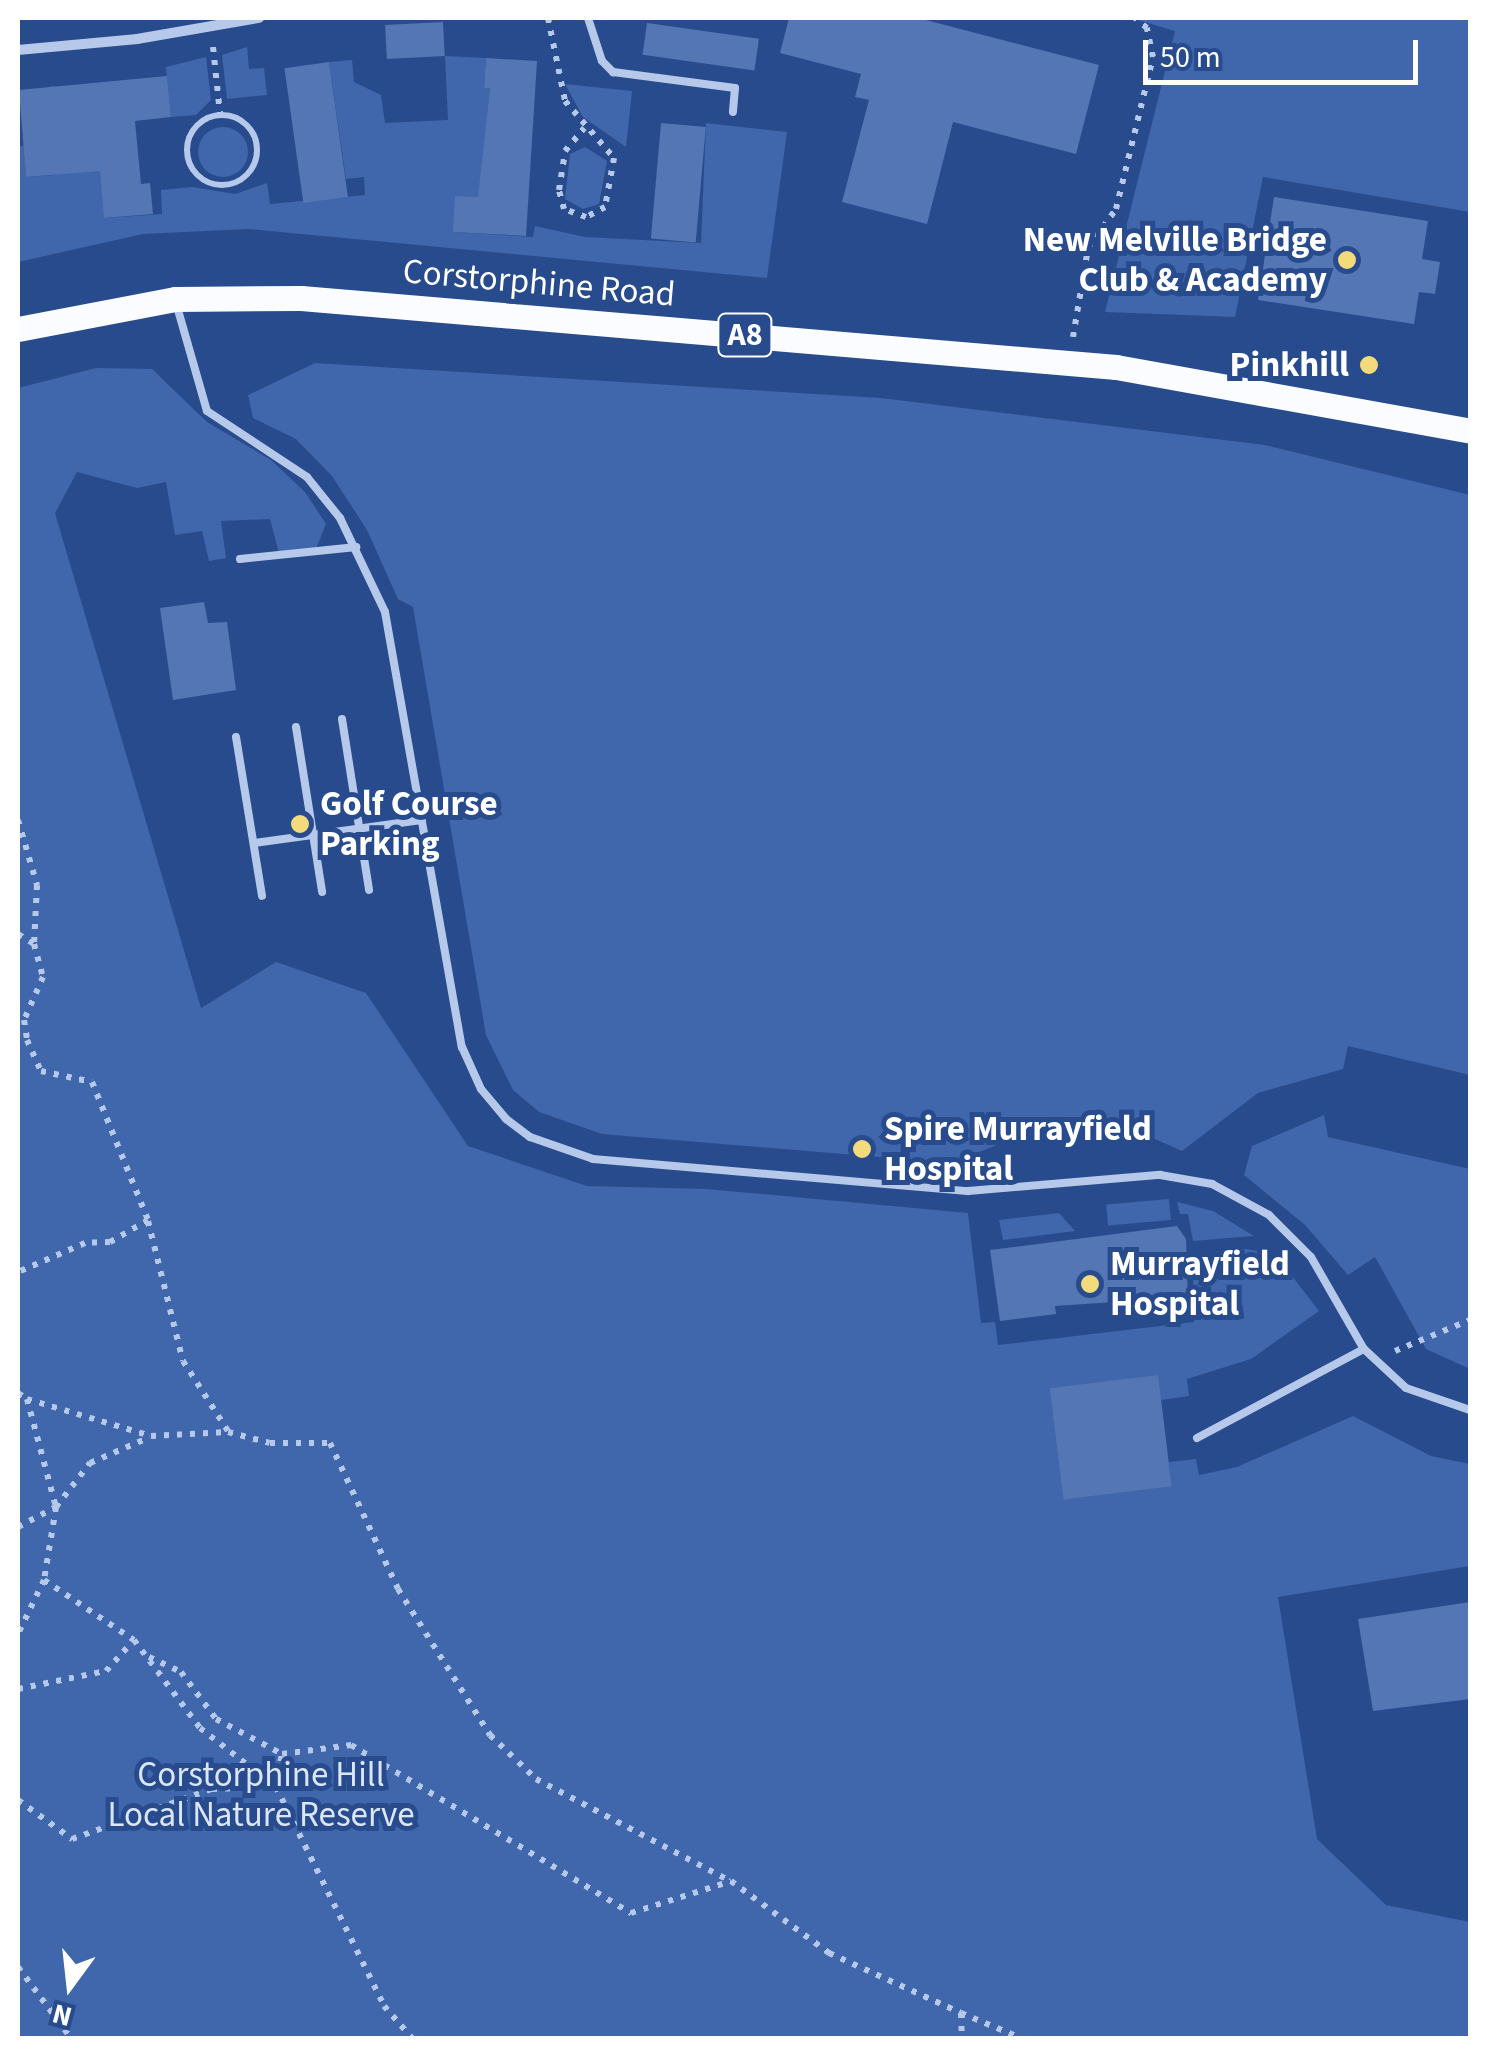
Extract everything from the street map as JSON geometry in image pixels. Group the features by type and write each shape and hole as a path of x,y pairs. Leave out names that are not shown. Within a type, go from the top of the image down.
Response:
{"main road":[{"name":"Corstorphine Road","path":"18,329 175,299 301,298 1069,362 1272,392 1470,431"}],"street":[{"path":"18,50 259,18"}],"lane":[{"path":"588,18 602,61 613,72 735,88 733,112"},
{"path":"175,299 206,411 307,477 356,548 385,612 462,1047 481,1088 530,1137 593,1159 968,1191 1160,1174 1212,1184 1269,1215 1311,1257 1364,1349 1406,1388 1470,1410"},
{"path":"240,559 356,548"},
{"path":"342,719 368,890"},
{"path":"296,727 322,892"},
{"path":"236,737 262,896"},
{"path":"254,843 421,820"},
{"path":"1196,1438 1364,1349"}],"path":[{"path":"548,18 561,91 584,128 612,151 614,168 606,207 586,218 564,209 558,190 565,151 584,128"},
{"path":"1069,362 1088,248 1116,210 1153,57 1147,28 1135,18"},
{"path":"210,26 220,114"},
{"path":"220,114 240,120 257,144 250,173 223,186 196,174 186,146 194,128 220,114"},
{"path":"18,820 37,885 34,944 43,977 24,1020 27,1040 42,1071 92,1082 148,1220 184,1362 228,1432"},
{"path":"18,934 34,944"},
{"path":"18,1272 85,1243 110,1242 148,1220"},
{"path":"1376,1359 1470,1320"},
{"path":"18,1393 151,1436 228,1432 270,1443 330,1442 398,1589 490,1735 536,1779 731,1881 829,1953 1021,2038"},
{"path":"18,1634 44,1580 56,1508 28,1399"},
{"path":"18,1527 56,1508 90,1463 151,1436"},
{"path":"44,1580 134,1640 150,1658 181,1672 216,1718 282,1754 350,1745 631,1913 731,1881"},
{"path":"18,1689 106,1672 134,1640"},
{"path":"134,1640 200,1728 276,1787 384,2006 412,2038"},
{"path":"276,1787 282,1754"},
{"path":"18,1800 72,1838 212,1789 276,1787"},
{"path":"18,1967 72,2038"},
{"path":"961,2013 962,2038"}],"green space":[{"path":"1131,18 1470,18 1470,212 1263,177 1235,317 1105,312 1175,31"},
{"path":"247,47 249,69 264,68 267,95 227,99 222,55"},
{"path":"445,56 486,58 484,87 490,88 479,197 453,232 533,237 535,226 585,237 701,243 706,123 787,132 767,278 248,229 143,234 18,262 18,146 24,146 26,177 55,175 47,87 55,86 59,125 95,122 105,218 162,214 161,190 192,187 235,194 267,183 270,204 365,195 364,177 346,179 329,62 352,60 354,82 381,95 385,123 448,120"},
{"path":"206,57 211,100 196,115 171,117 166,67"},
{"path":"565,84 632,91 626,147 583,117"},
{"path":"223,127 241,134 248,152 241,170 223,177 205,170 198,152 205,134"},
{"path":"585,147 607,161 599,204 583,209 565,199 570,154"},
{"path":"315,363 881,398 1265,445 1470,495 1470,1075 1348,1046 1343,1069 1258,1093 1182,1151 1137,1131 1084,1121 1048,1125 951,1163 602,1134 539,1112 513,1090 486,1035 413,607 398,599 367,530 332,476 296,439 253,418 248,395"},
{"name":"Corstorphine Hill Local Nature Reserve","path":"96,368 152,369 207,422 271,460 305,492 326,524 316,549 279,553 270,519 221,521 226,558 209,561 202,531 175,535 166,482 137,488 77,472 55,513 201,1008 276,962 366,993 468,1146 587,1186 707,1189 968,1213 981,1323 995,1322 998,1345 1194,1322 1193,1254 1246,1249 1275,1254 1319,1311 1251,1359 1187,1379 1189,1396 1161,1400 1158,1375 1171,1485 1169,1462 1196,1459 1199,1475 1237,1467 1353,1416 1431,1456 1470,1464 1470,1566 1278,1597 1317,1839 1386,1905 1470,1922 1470,2038 18,2038 18,388"},
{"path":"1324,1115 1328,1137 1470,1169 1470,1369 1426,1349 1375,1257 1348,1275 1305,1225 1244,1175 1252,1146"},
{"path":"1169,1199 1171,1220 1108,1225 1106,1204"},
{"path":"1177,1202 1213,1211 1254,1236 1193,1241 1188,1214 1180,1214"},
{"path":"1059,1213 1075,1231 1003,1240 999,1220"}],"building":[{"path":"789,18 918,18 1099,65 1076,154 953,122 927,224 842,202 869,100 855,97 861,74 780,53"},
{"path":"443,22 445,56 387,59 385,25"},
{"path":"647,23 759,39 754,70 643,55"},
{"path":"486,58 537,61 526,236 453,232 455,196 478,197 490,88 484,88"},
{"path":"329,62 348,197 303,203 284,68"},
{"path":"167,76 171,117 135,121 141,184 150,183 153,214 104,218 100,171 26,177 19,90"},
{"path":"661,123 706,127 696,242 651,239"},
{"name":"New Melville Bridge Club & Academy","path":"1274,197 1428,221 1422,259 1440,262 1435,294 1419,292 1414,324 1258,300"},
{"path":"204,602 208,623 227,622 236,690 173,700 160,608"},
{"name":"Murrayfield Hospital","path":"1177,1226 1186,1239 1188,1297 1055,1306 1056,1314 1000,1321 990,1250"},
{"name":"Murrayfield Hospital","path":"1158,1375 1172,1486 1063,1499 1050,1388"},
{"path":"1470,1602 1470,1699 1373,1711 1358,1619"}],"place":[{"name":"New Melville Bridge Club & Academy","path":"1347,260"},
{"name":"Pinkhill","path":"1369,365"},
{"name":"Golf Course Parking","path":"300,824"},
{"name":"Spire Murrayfield Hospital","path":"862,1149"},
{"name":"Murrayfield Hospital","path":"1090,1284"}]}
